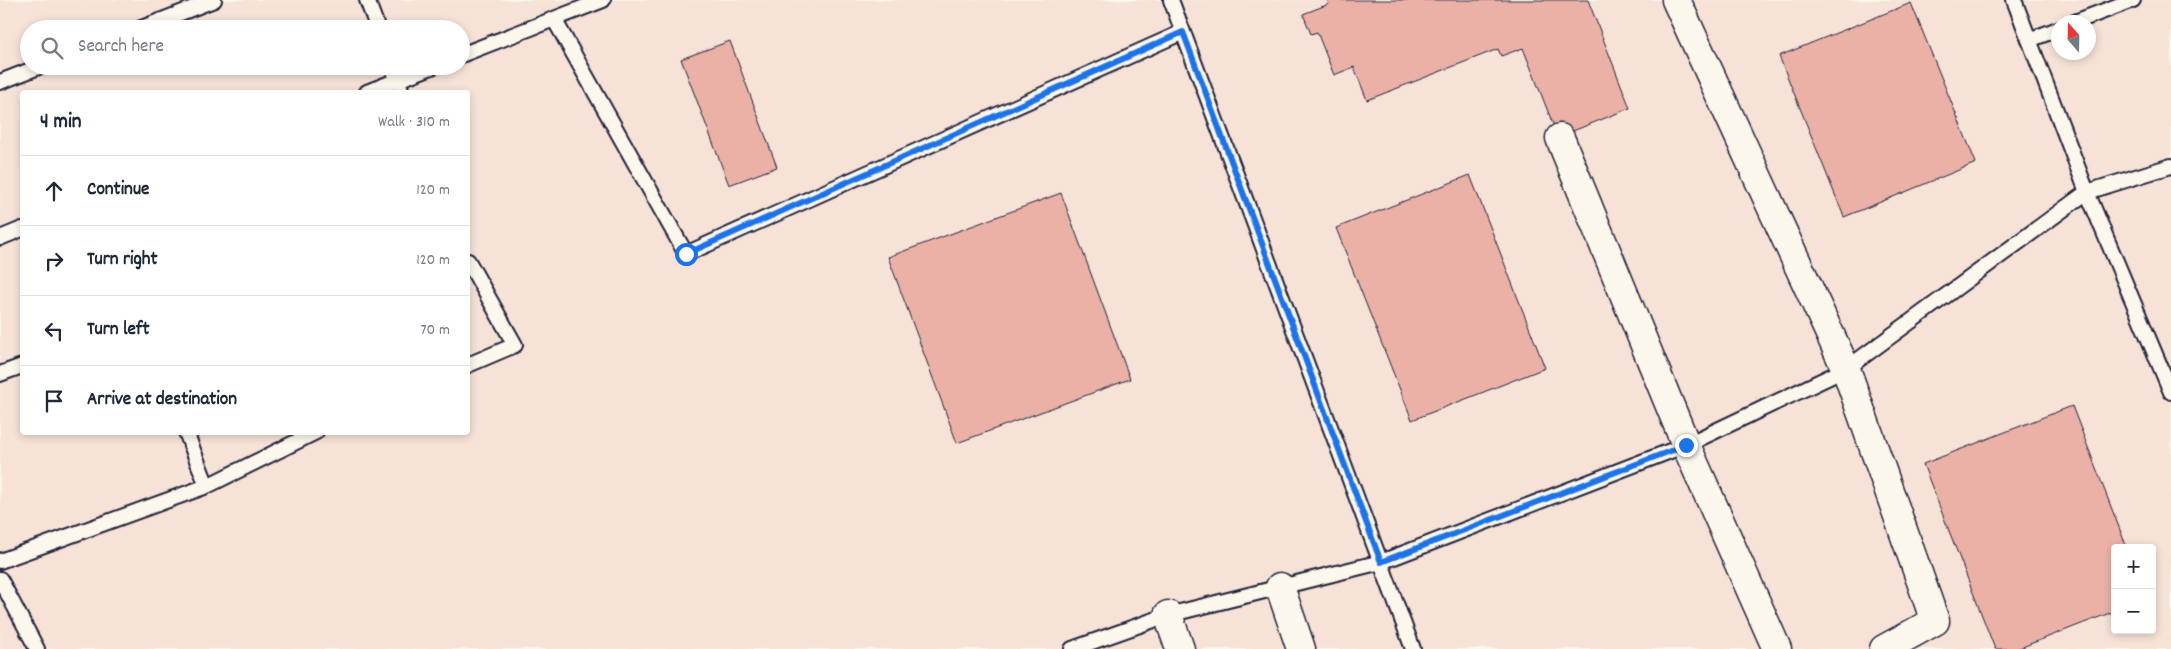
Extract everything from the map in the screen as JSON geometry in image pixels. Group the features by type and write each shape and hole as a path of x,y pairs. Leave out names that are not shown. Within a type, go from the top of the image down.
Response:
{"street":[{"path":"1676,0 1846,369 1935,621 1884,649"},
{"path":"1560,138 1686,445 1777,649"},
{"path":"1280,587 1301,649"},
{"path":"1168,615 1180,649"}],"lane":[{"path":"162,20 214,0"},
{"path":"367,0 375,20"},
{"path":"470,52 603,0"},
{"path":"1171,0 1413,649"},
{"path":"2014,0 2087,192 2171,392"},
{"path":"2093,15 2133,0"},
{"path":"554,19 686,254 1183,32"},
{"path":"2028,40 2051,32"},
{"path":"0,82 20,74"},
{"path":"378,90 400,86 419,75"},
{"path":"1072,649 1168,615 1381,562 1686,445 1846,369 2087,192 2171,166"},
{"path":"0,238 20,230"},
{"path":"470,265 515,345 470,364"},
{"path":"0,374 20,367"},
{"path":"187,435 206,486"},
{"path":"0,561 206,486 310,435"},
{"path":"0,579 37,649"}],"shaded area":[{"path":"0,0 2171,0 2171,649 0,649"}],"building":[{"path":"1327,0 1588,0 1630,108 1558,137 1523,48 1501,56 1498,49 1367,100 1354,67 1334,75 1317,32 1311,34 1303,14 1329,4"},
{"path":"1911,3 1976,163 1844,217 1779,56"},
{"path":"730,41 777,167 729,185 681,59"},
{"path":"1470,175 1545,368 1412,420 1336,228"},
{"path":"1061,193 1130,379 957,443 888,257"},
{"path":"2072,406 2125,544 2111,544 2111,613 2017,649 1995,649 1923,464"}],"route":[{"path":"686,254 1183,32 1381,562 1686,445"}]}
